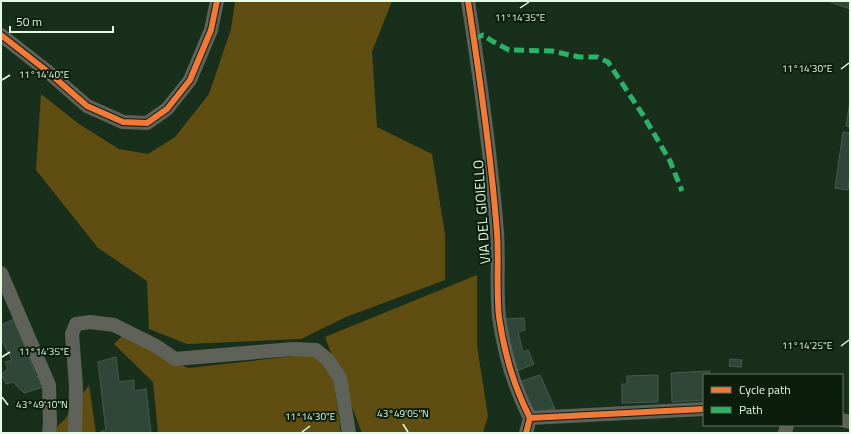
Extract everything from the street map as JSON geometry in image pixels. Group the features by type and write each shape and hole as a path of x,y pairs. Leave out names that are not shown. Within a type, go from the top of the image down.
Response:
{"street":[{"path":"1,35 47,71 87,106 123,122 147,123 167,109 190,80 211,30 217,1"},
{"name":"VIA DEL GIOIELLO","path":"468,1 483,93 497,232 499,316 507,356 520,398 530,418"},
{"path":"1,273 49,385 49,433"},
{"path":"75,433 76,386 72,334 76,324 90,322 114,324 156,346 175,359 292,349 316,350 328,360 340,378 349,433"},
{"path":"526,433 530,418 703,409"}],"shaded area":[{"path":"235,1 392,1 372,52 377,127 432,154 445,234 445,280 346,317 301,339 187,344 149,329 147,281 98,248 36,170 41,94 79,124 119,149 148,154 175,137 209,94 231,29"},
{"path":"477,275 477,346 488,416 483,433 362,433 325,337"},
{"path":"123,335 188,368 313,354 333,376 341,433 158,433 153,382 114,344"},
{"path":"89,385 96,433 50,433 64,420"}],"building":[{"path":"828,1 848,1 850,2 850,9"},
{"path":"850,102 850,127 846,126"},
{"path":"843,132 850,133 850,171 848,190 835,188"},
{"path":"16,318 31,352 28,354 36,377 40,376 43,387 24,393 13,382 6,384 1,374 8,369 5,362 12,360 1,339 1,325"},
{"path":"524,318 525,330 518,332 523,352 528,350 534,364 514,372 505,319"},
{"path":"116,357 119,382 134,380 134,391 146,389 151,433 102,433 101,431 106,431 98,362"},
{"path":"730,359 742,360 741,367 729,366"},
{"path":"710,371 710,374 703,374 703,400 672,402 671,373"},
{"path":"540,375 555,409 531,414 519,382"},
{"path":"658,375 658,402 622,403 622,384 627,384 627,376"}],"marked path":[{"path":"474,39 483,35 509,50 552,51 579,57 597,57 608,62 643,115 670,161 682,191"}],"cycle path":[{"path":"1,35 47,71 87,106 123,122 147,123 167,109 190,80 211,30 217,1"},
{"path":"468,1 485,116 495,203 498,243 499,317 510,369 530,418"},
{"path":"526,433 530,418 703,409"}]}
